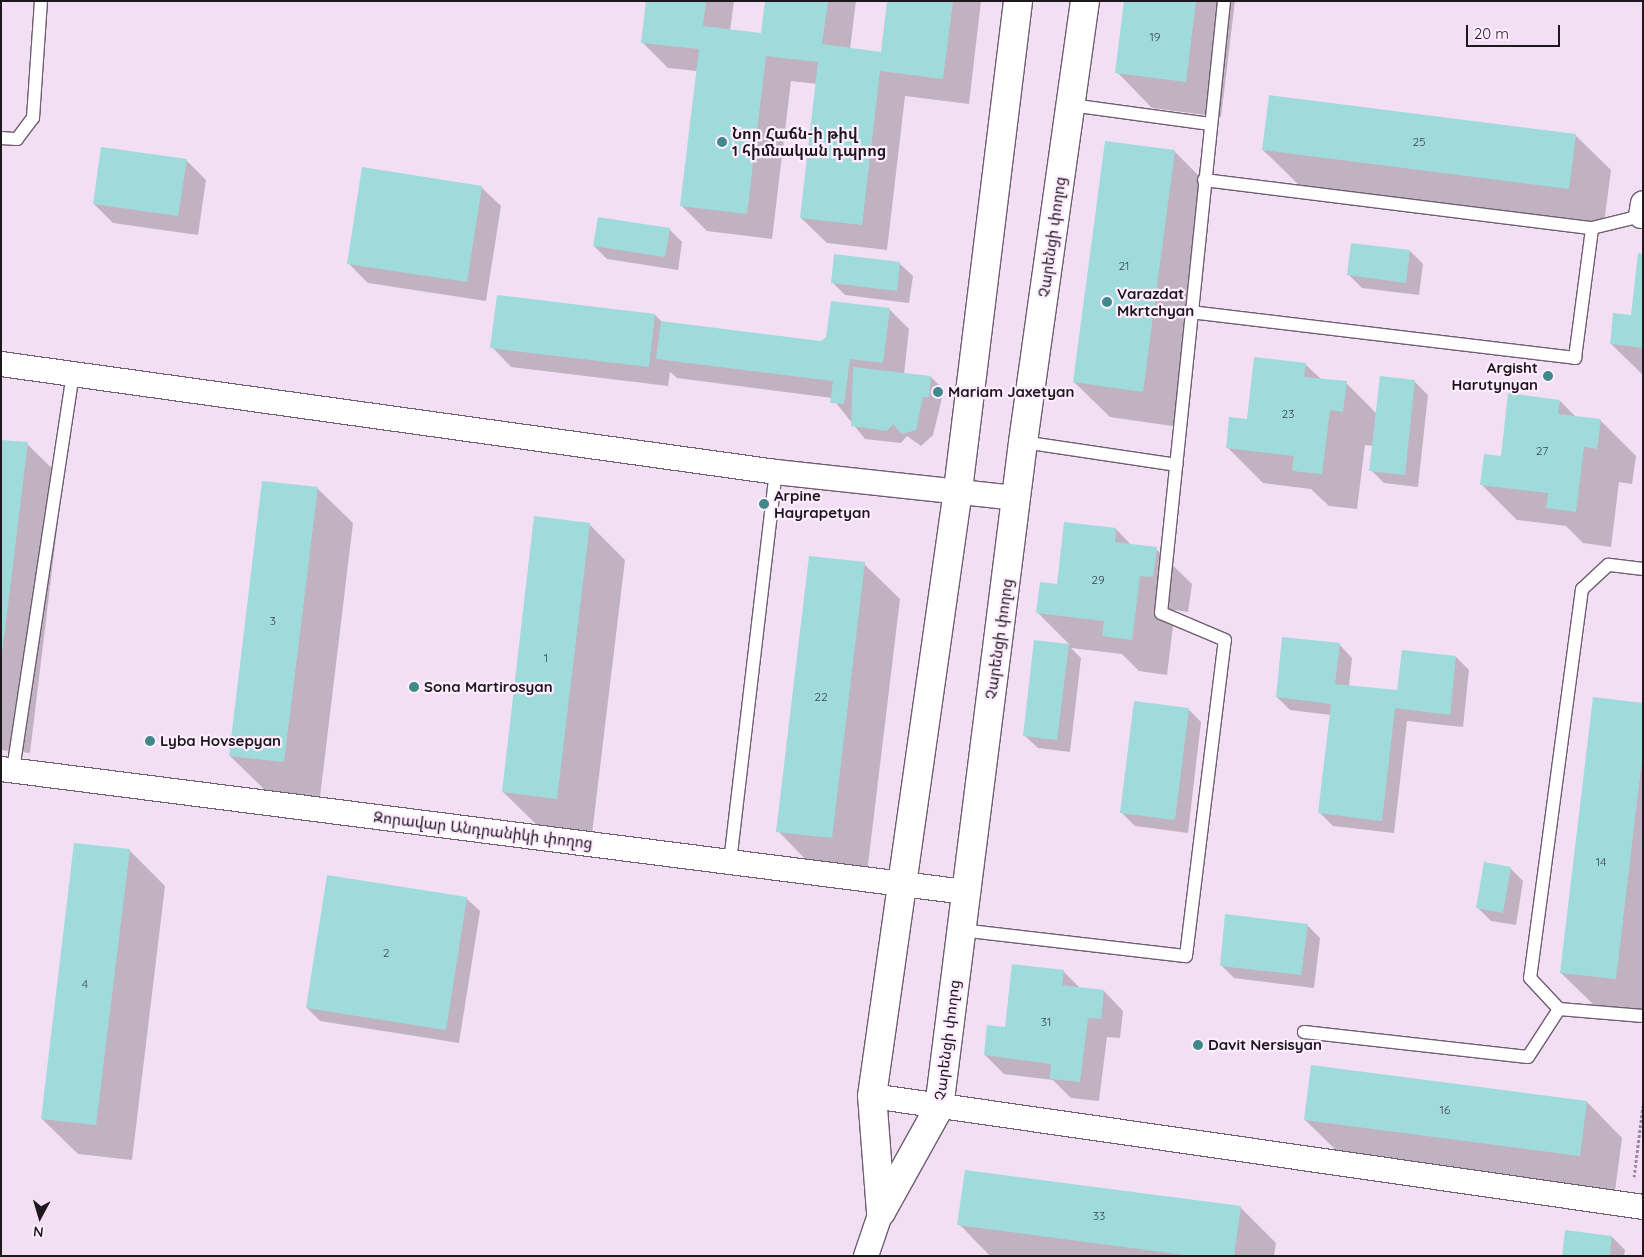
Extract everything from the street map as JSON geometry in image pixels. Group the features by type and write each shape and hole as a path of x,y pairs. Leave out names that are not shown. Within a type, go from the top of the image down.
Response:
{"street":[{"path":"866,1256 881,1212 872,1096 899,884 958,490 1018,1"},
{"name":"Չարենցի փողոց","path":"881,1212 939,1108 1023,442 1085,1"},
{"path":"1,364 776,472 958,490 1017,498"},
{"name":"Զորավար Անդրանիկի փողոց","path":"7,769 965,892"},
{"path":"872,1096 939,1108 1637,1206"}],"lane":[{"path":"1,138 16,139 33,118 41,1"},
{"path":"960,930 1186,956 1225,640 1162,613 1190,312 1224,1"},
{"path":"1070,105 1210,124"},
{"path":"1204,180 1592,228 1642,209"},
{"path":"1190,312 1575,358 1592,228"},
{"path":"7,769 73,374"},
{"path":"1023,442 1176,465"},
{"path":"730,862 776,472"},
{"path":"1643,569 1608,565 1582,589 1530,978 1559,1009 1643,1016"},
{"path":"1304,1032 1528,1057 1559,1009"}],"path":[{"path":"1637,1206 1643,1106"}],"building":[{"name":"Նոր Հաճն-ի թիվ 1 հիմնական դպրոց","path":"646,1 706,1 703,26 761,33 765,1 828,1 822,44 881,52 887,1 953,1 943,79 880,71 862,225 800,218 818,62 766,56 747,214 680,206 699,49 641,43"},
{"path":"1124,1 1196,1 1186,82 1115,73"},
{"path":"1269,95 1576,134 1569,189 1262,150"},
{"path":"1105,141 1175,150 1143,392 1073,382"},
{"path":"101,147 187,159 178,216 93,204"},
{"path":"362,167 482,186 467,282 347,264"},
{"path":"598,217 670,228 665,257 593,246"},
{"path":"1351,243 1410,250 1406,283 1347,275"},
{"path":"1638,253 1643,254 1643,348 1610,344 1613,313 1631,315"},
{"path":"834,254 900,262 897,291 831,283"},
{"path":"497,295 655,314 649,367 490,348"},
{"path":"831,301 890,308 883,363 850,359 844,404 830,403 833,381 656,359 661,321 821,341 826,337"},
{"path":"1254,357 1306,363 1304,377 1347,381 1343,412 1330,410 1322,474 1292,471 1294,456 1226,448 1229,417 1247,419"},
{"path":"853,367 931,376 929,397 923,397 916,430 902,434 893,424 887,431 851,426"},
{"path":"1380,376 1415,380 1405,475 1369,471"},
{"path":"1508,393 1560,400 1558,414 1601,419 1597,449 1584,447 1576,512 1546,508 1548,493 1480,485 1484,454 1501,456"},
{"path":"1,440 28,442 2,654 1,654"},
{"path":"262,481 318,487 284,762 229,756"},
{"path":"534,516 590,523 557,799 502,792"},
{"path":"1064,522 1116,528 1115,542 1157,547 1153,577 1140,576 1132,640 1102,636 1104,621 1036,613 1040,582 1057,584"},
{"path":"809,556 865,562 832,838 776,832"},
{"path":"1282,637 1340,643 1335,684 1397,690 1402,650 1456,656 1450,715 1395,708 1382,821 1318,813 1331,704 1276,697"},
{"path":"1034,640 1069,644 1057,740 1023,736"},
{"path":"1593,697 1643,703 1643,751 1616,979 1560,973"},
{"path":"1134,701 1189,708 1175,820 1120,813"},
{"path":"74,843 130,849 96,1125 41,1119"},
{"path":"1484,862 1511,867 1503,913 1476,908"},
{"path":"327,875 467,897 446,1030 306,1008"},
{"path":"1225,914 1308,924 1301,975 1220,966"},
{"path":"1012,964 1064,970 1062,985 1104,990 1101,1019 1088,1018 1080,1082 1050,1079 1051,1064 984,1055 987,1025 1005,1027"},
{"path":"1311,1065 1587,1101 1580,1156 1304,1120"},
{"path":"965,1170 1241,1206 1234,1256 1192,1256 957,1225"},
{"path":"1565,1230 1612,1236 1610,1256 1562,1256"}],"place":[{"name":"Նոր Հաճն-ի թիվ 1 հիմնական դպրոց","path":"722,142"},
{"name":"Varazdat Mkrtchyan","path":"1107,302"},
{"name":"Argisht Harutynyan","path":"1548,376"},
{"name":"Mariam Jaxetyan","path":"938,392"},
{"name":"Arpine Hayrapetyan","path":"764,504"},
{"name":"Sona Martirosyan","path":"414,687"},
{"name":"Lyba Hovsepyan","path":"150,741"},
{"name":"Davit Nersisyan","path":"1198,1045"}]}
